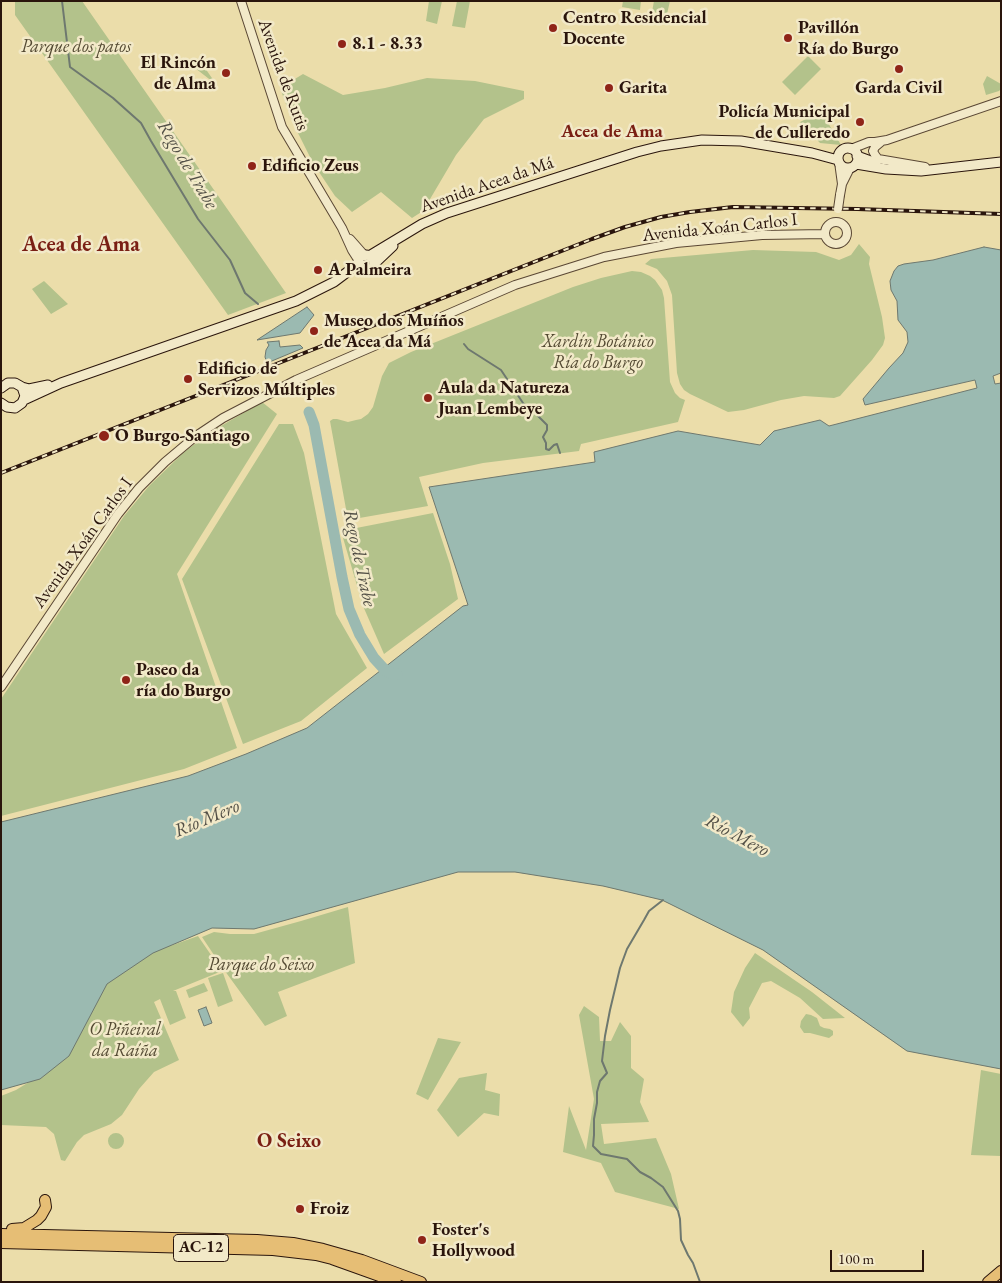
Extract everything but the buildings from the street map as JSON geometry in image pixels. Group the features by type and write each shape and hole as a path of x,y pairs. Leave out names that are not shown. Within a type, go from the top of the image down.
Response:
{"highway":[{"path":"1,1229 19,1229 30,1225 44,1212 46,1200"},
{"path":"237,1231 248,1234 280,1236 312,1243 323,1248"},
{"name":"AC-12","path":"1,1234 293,1242 323,1248 362,1260 420,1282"},
{"name":"AC-12","path":"1,1244 273,1250 316,1255 332,1259 396,1282"},
{"path":"989,1282 1001,1271"},
{"path":"368,1272 386,1282"},
{"path":"989,1282 1001,1275"}],"main road":[{"name":"Avenida Acea da Má","path":"61,383 296,301 334,282 408,232 447,213 637,152 661,146 702,140 741,141 812,153 839,161 844,167 854,158 846,149 812,153"},
{"path":"839,161 841,151"},
{"path":"854,158 886,169 921,171 1001,162"},
{"path":"854,158 882,164 925,167 1001,158"},
{"path":"1,388 11,382 29,389 61,383"},
{"path":"1,403 7,407 15,408 22,404 24,400 61,383"},
{"path":"22,387 24,400"}],"street":[{"name":"Avenida de Rutis","path":"241,1 282,128 345,234 365,262"},
{"path":"838,209 847,235 843,241 837,244 830,242 825,234 827,226 833,222 838,209 842,184 854,158 878,142 1001,101"},
{"path":"878,142 874,151 878,159 925,167"},
{"path":"839,161 842,184"},
{"path":"833,222 842,224"},
{"name":"Avenida Xoán Carlos I","path":"1,687 118,514 139,488 165,462 196,436 223,418 296,380 515,285 604,257 676,243 762,235 825,234"}],"green space":[{"name":"Parque dos patos","path":"15,1 82,1 286,293 228,315 15,15"},
{"path":"429,1 442,1 437,24 426,21"},
{"path":"457,1 470,1 465,28 452,26"},
{"path":"623,1 641,1 640,10 622,7"},
{"path":"654,1 670,1 667,14 652,12"},
{"path":"808,56 821,69 795,95 782,82"},
{"path":"198,58 214,81 213,82 195,68"},
{"path":"303,74 343,95 427,78 475,81 524,91 524,99 484,119 456,155 423,211 412,218 381,192 352,212 335,196 313,163 293,123 280,88"},
{"path":"987,76 1001,84 999,91 986,95 983,84"},
{"path":"822,111 841,145 820,143 800,122"},
{"path":"859,244 870,257 869,264 882,317 885,338 883,345 872,360 840,396 834,398 804,396 728,412 684,390 677,373 672,295 667,281 657,269 645,264 651,259 753,250 816,252 839,260 851,255"},
{"name":"Xardín Botánico Ría do Burgo","path":"632,271 650,276 662,290 670,382 675,393 685,400 678,422 581,444 579,451 483,463 419,477 428,506 348,520 330,421 337,419 348,422 361,419 368,414 373,407 382,376 389,363 411,352 573,287"},
{"path":"44,281 68,304 51,314 32,289"},
{"path":"262,402 277,414 177,574 237,748 184,769 1,816 1,699 124,516 149,486 183,453 209,433"},
{"path":"279,424 293,424 304,453 336,614 367,668 301,721 243,744 182,579"},
{"path":"433,513 450,564 458,599 384,654 363,606 341,531"},
{"name":"O Piñeiral da Raíña","path":"491,805 1001,1069 907,1051 763,950 662,900 603,886 515,872 458,872 254,929 212,928 170,946 198,936 222,971 173,991 176,991 186,1018 170,1025 160,999 154,1002 179,1060 154,1072 139,1089 122,1115 111,1124 84,1135 77,1142 65,1161 61,1160 54,1134 46,1127 1,1125 1,1096 29,1082 1,1090 1,980"},
{"name":"Parque do Seixo","path":"348,907 355,963 278,992 287,1016 265,1026 202,937 214,932 254,934"},
{"path":"755,953 812,992 845,1018 823,1019 800,998 771,981 762,983 749,1008 750,1018 743,1027 731,1012 734,992 745,968"},
{"path":"223,973 233,1001 218,1007 208,978"},
{"path":"204,983 208,991 189,998 186,990"},
{"path":"584,1006 599,1017 600,1041 611,1041 620,1022 631,1036 631,1068 644,1079 640,1102 649,1122 601,1124 604,1144 656,1138 671,1174 679,1209 615,1192 601,1163 563,1152 569,1106 586,1150 594,1099 579,1015"},
{"path":"806,1014 817,1018 820,1026 833,1031 833,1035 829,1038 804,1033 800,1027 801,1021"},
{"path":"438,1038 461,1042 428,1100 416,1094"},
{"path":"981,1070 1001,1074 1001,1156 971,1155"},
{"path":"487,1073 485,1090 500,1094 499,1116 484,1113 458,1137 437,1110 459,1078"},
{"path":"116,1133 122,1135 124,1141 122,1147 116,1149 110,1147 108,1141 110,1135"}],"water":[{"name":"Río Mero","path":"984,247 1001,250 1001,373 993,376 995,384 1001,383 1001,1069 907,1051 763,950 662,900 603,886 515,872 458,872 254,929 212,928 153,953 107,984 69,1056 40,1079 1,1090 1,822 188,776 307,728 463,606 468,605 429,487 595,462 594,452 678,431 760,445 774,431 820,420 829,426 977,388 975,380 865,405 863,399 903,353 908,342 907,332 898,320 897,301 891,290 890,281 894,271 898,266 904,264 933,260"},
{"path":"307,307 314,315 300,333 257,340"},
{"path":"279,341 280,347 300,345 303,348 267,363 265,357 269,345 267,342"},
{"path":"206,1007 212,1023 204,1026 198,1010"}],"waterway":[{"name":"Rego de Trabe","path":"62,1 70,67 113,98 141,123 198,219 230,260 245,293 258,304"},
{"path":"464,344 468,349 501,370 525,406 547,425 547,430 543,437 546,449 549,450 557,444 560,453"},
{"name":"Rego de Trabe","path":"309,412 314,425 349,609 360,635 374,658 385,670 397,674"},
{"path":"663,900 649,911 627,949 620,968 605,1036 602,1061 607,1073 600,1081 597,1092 593,1146 601,1154 627,1159 640,1172 663,1187 678,1211 681,1240 700,1282"}],"railway":[{"path":"1,473 592,239 661,217 733,207 1001,214"}],"place":[{"name":"Centro Residencial Docente","path":"553,28"},
{"name":"Pavillón Ría do Burgo","path":"788,38"},
{"name":"8.1 - 8.33","path":"342,44"},
{"name":"Garda Civil","path":"899,69"},
{"name":"El Rincón de Alma","path":"226,73"},
{"name":"Garita","path":"609,88"},
{"name":"Policía Municipal de Culleredo","path":"860,122"},
{"name":"Edificio Zeus","path":"252,166"},
{"name":"A Palmeira","path":"318,270"},
{"name":"Museo dos Muíños de Acea da Má","path":"314,331"},
{"name":"Edificio de Servizos Múltiples","path":"188,379"},
{"name":"Aula da Natureza Juan Lembeye","path":"428,398"},
{"name":"O Burgo-Santiago","path":"104,436"},
{"name":"Paseo da ría do Burgo","path":"126,680"},
{"name":"Froiz","path":"300,1209"},
{"name":"Foster's Hollywood","path":"422,1240"}],"district":[{"name":"Acea de Ama","path":"612,132"},
{"name":"Acea de Ama","path":"81,245"},
{"name":"O Seixo","path":"289,1142"}]}
